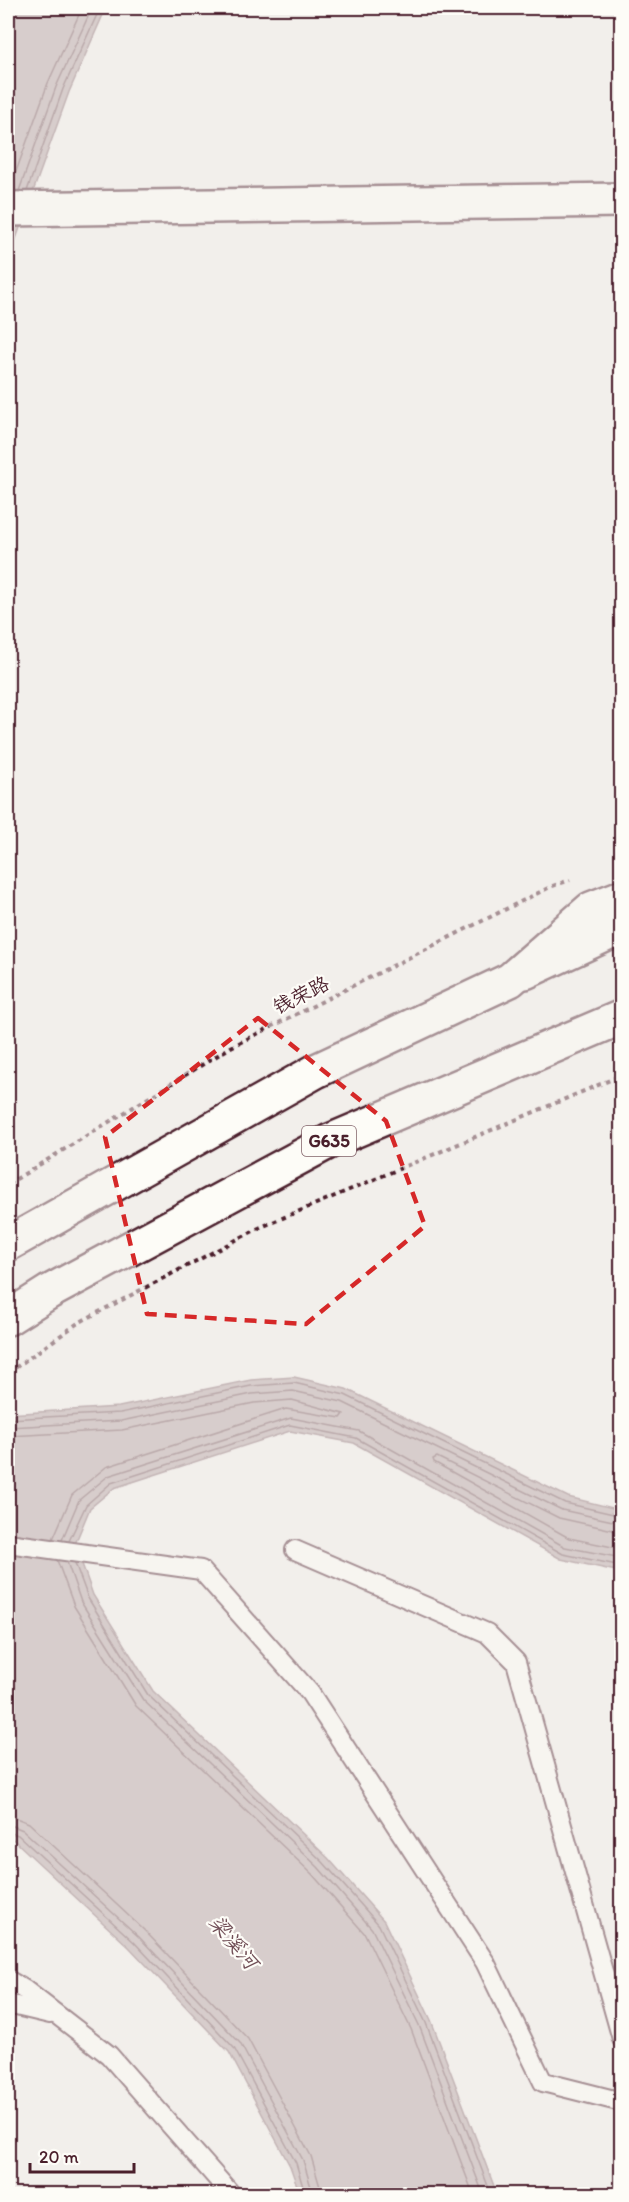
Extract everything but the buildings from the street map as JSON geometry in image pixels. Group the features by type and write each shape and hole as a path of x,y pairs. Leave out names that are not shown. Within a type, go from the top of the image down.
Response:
{"main road":[{"path":"8,209 621,200"},
{"path":"510,980 591,909 621,897"},
{"path":"20,1237 316,1071 621,927"},
{"name":"G635","path":"8,1318 49,1292 330,1141 621,1017"}],"lane":[{"path":"8,1543 201,1570 310,1693 486,1962 543,2082 621,2102"},
{"path":"295,1550 487,1633 516,1662 621,2039"},
{"path":"8,1980 109,2055 231,2194"},
{"path":"8,2004 56,2015"}],"path":[{"name":"钱荣路","path":"8,1184 231,1047 550,887 581,876"},
{"path":"8,1373 78,1323 259,1228 621,1075"}],"highlighted area":[{"path":"258,1018 386,1121 425,1226 306,1324 147,1314 105,1137"}],"water":[{"path":"8,8 106,8 69,92 8,261"},
{"name":"梁溪河","path":"294,1377 346,1389 568,1497 621,1510 621,1572 561,1559 354,1443 290,1431 114,1488 90,1508 75,1544 93,1595 153,1691 328,1858 384,1921 431,2020 497,2194 300,2194 290,2166 229,2052 129,1947 14,1840 8,1837 8,1414 119,1407 251,1380"}]}
